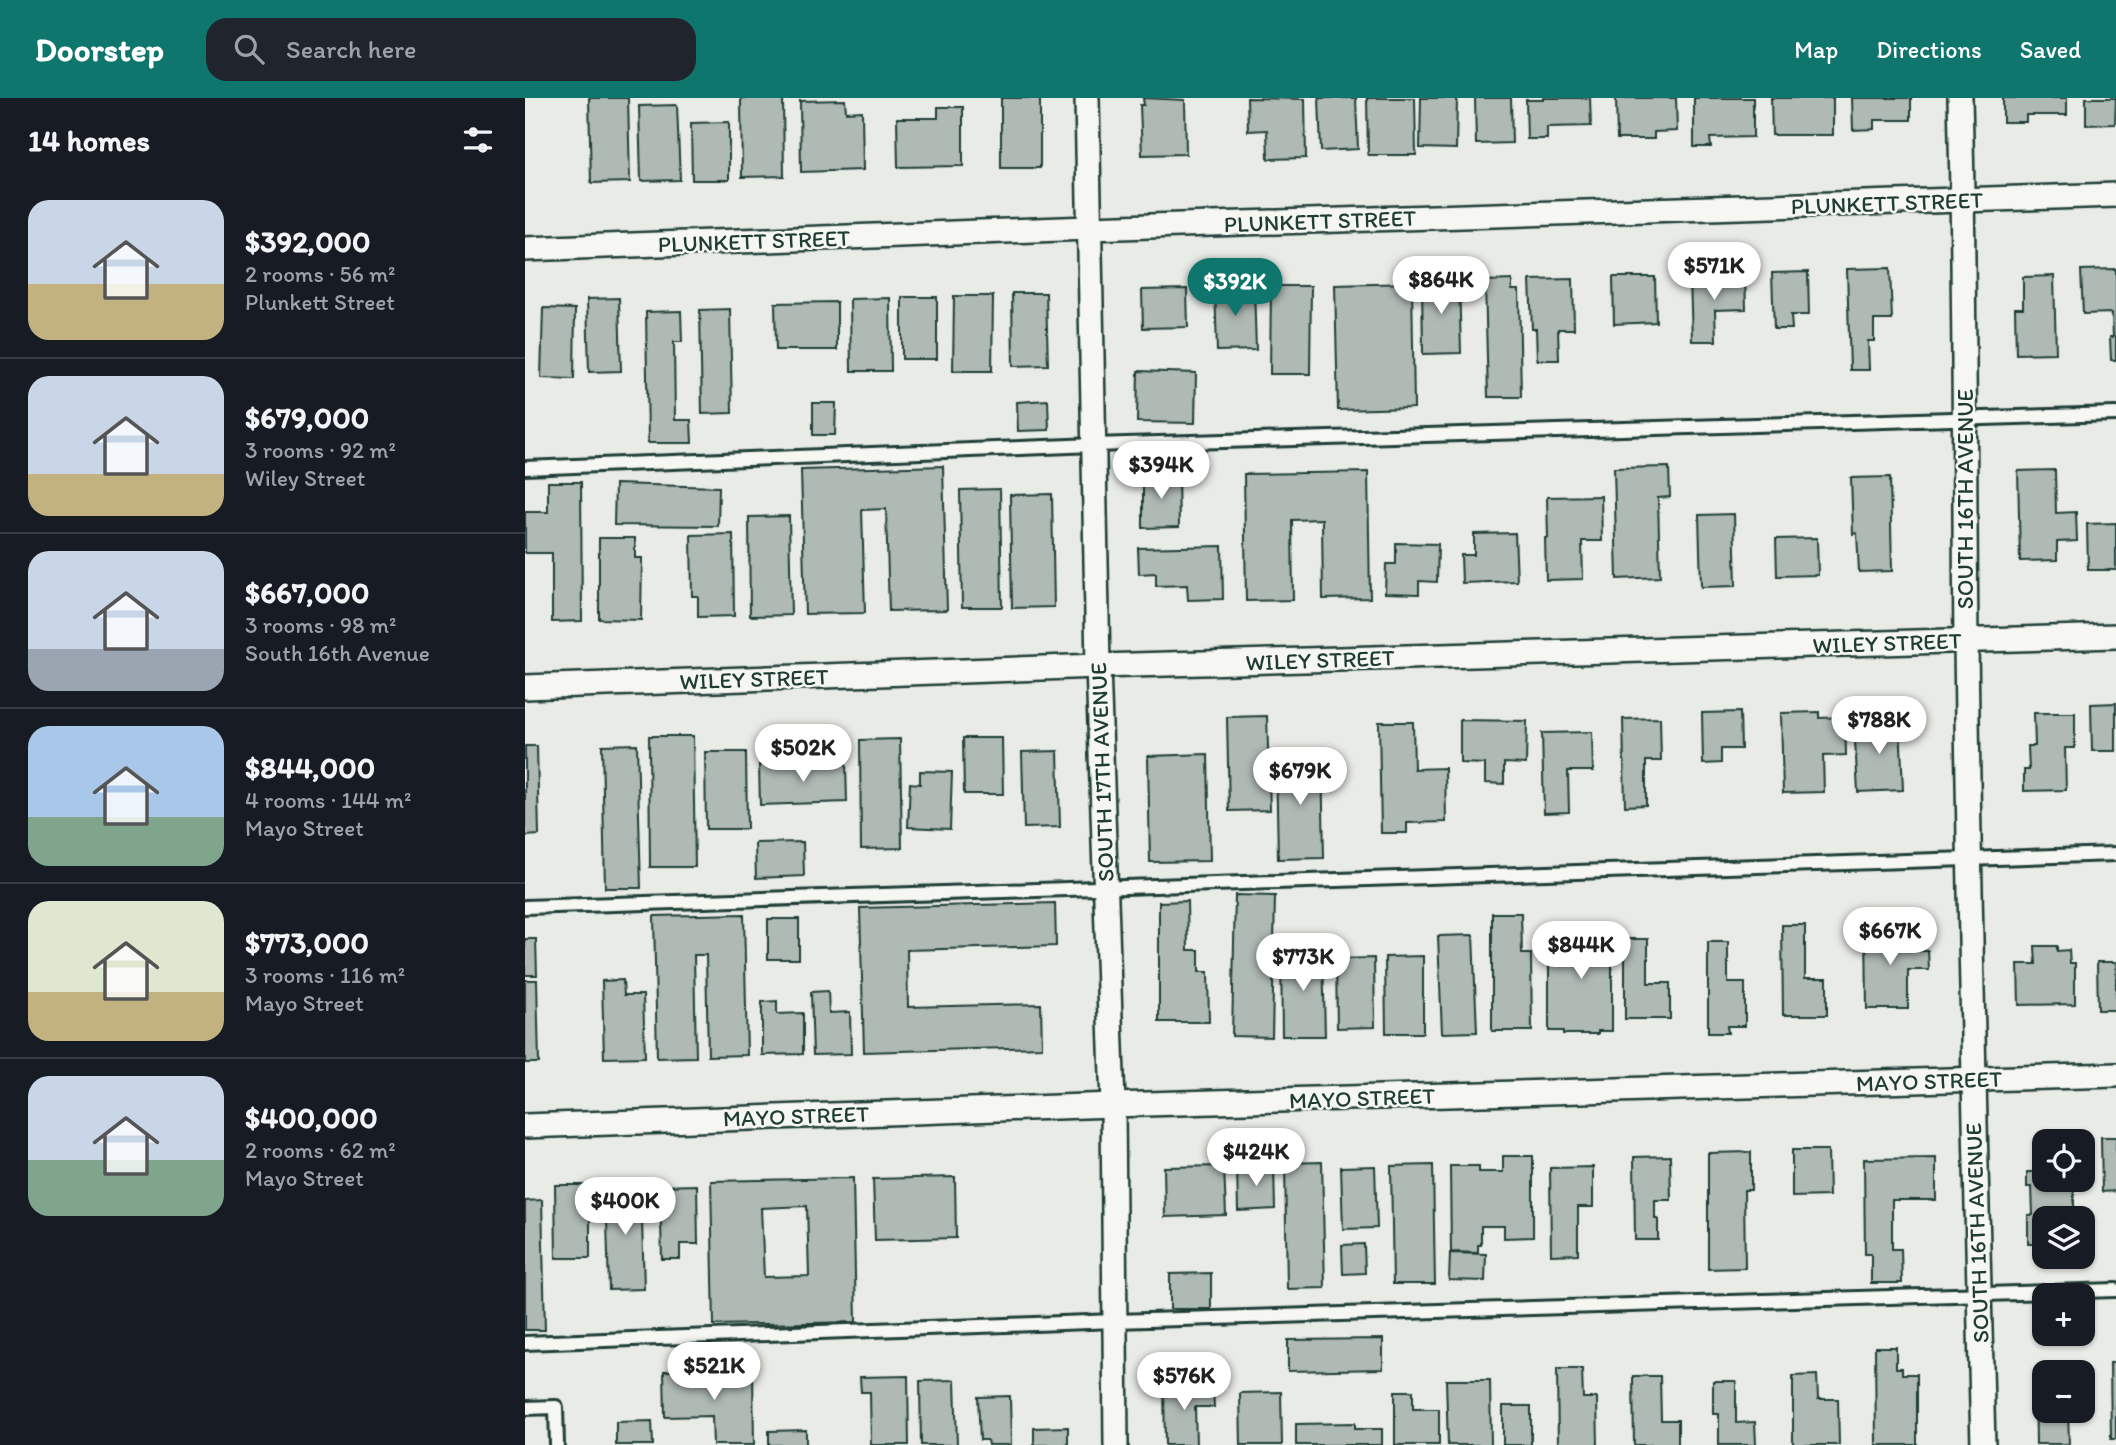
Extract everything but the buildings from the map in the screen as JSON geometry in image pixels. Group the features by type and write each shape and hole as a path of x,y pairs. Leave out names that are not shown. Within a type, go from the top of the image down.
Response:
{"street":[{"name":"SOUTH 17TH AVENUE","path":"1087,98 1098,666 1113,1105 1117,1445"},
{"name":"SOUTH 16TH AVENUE","path":"1960,98 1973,1080 1983,1445"},
{"name":"PLUNKETT STREET","path":"525,250 1089,228 2116,195"},
{"name":"WILEY STREET","path":"525,687 1098,666 2116,636"},
{"name":"MAYO STREET","path":"525,1126 1113,1105 2116,1075"}],"lane":[{"path":"525,468 1094,445 2116,414"},
{"path":"525,907 2116,854"},
{"path":"525,1343 1115,1321 2116,1290"},
{"path":"525,1408 556,1407 557,1445"}]}
